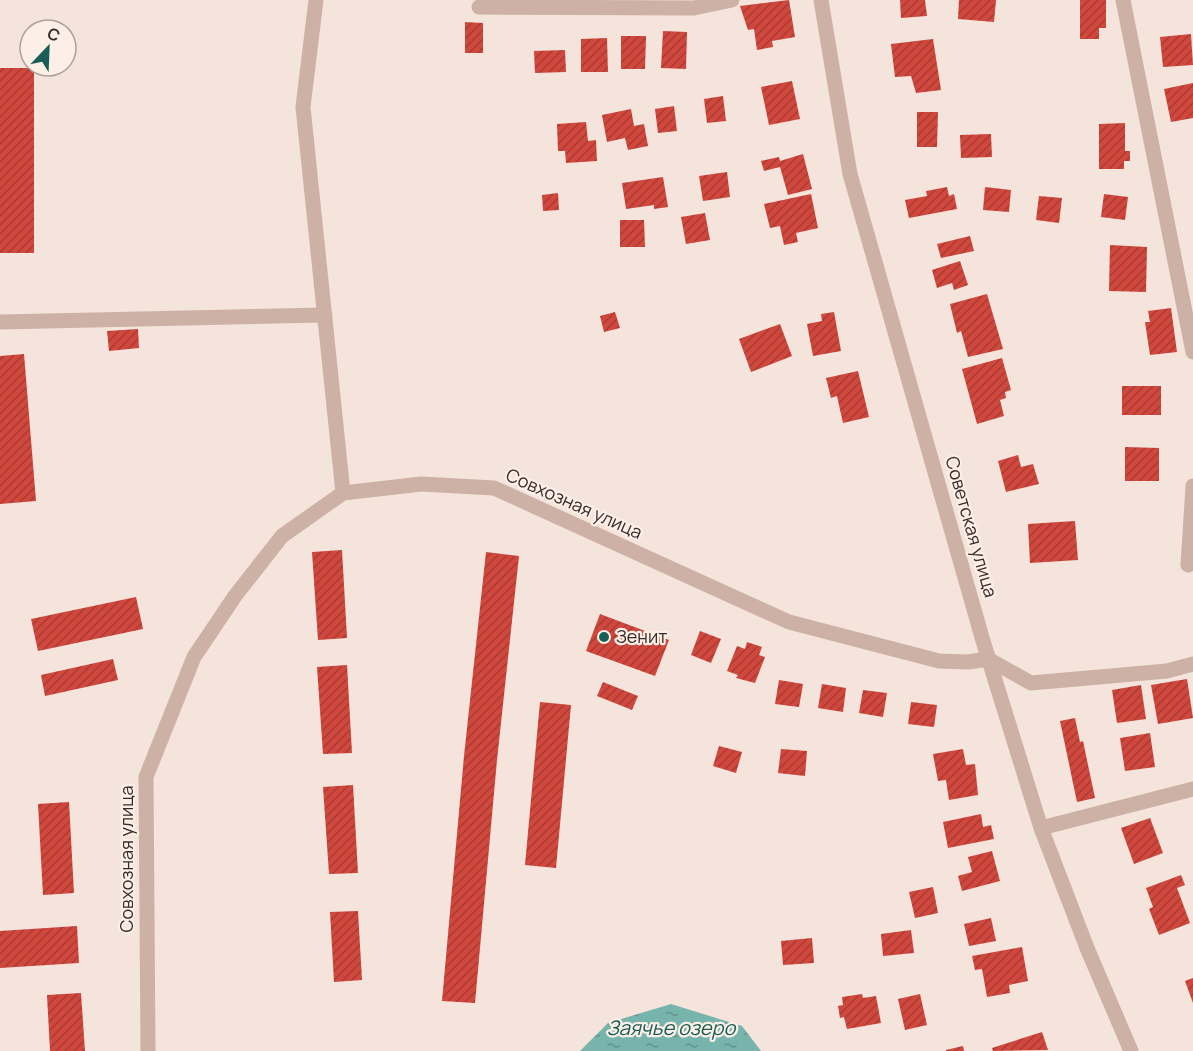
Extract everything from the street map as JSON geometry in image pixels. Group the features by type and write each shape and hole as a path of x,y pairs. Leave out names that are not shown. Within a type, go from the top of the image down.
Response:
{"street":[{"path":"316,0 303,107 343,493"},
{"path":"479,7 693,8 732,0"},
{"name":"Советская улица","path":"821,0 849,174 988,659 1041,828 1087,948 1131,1051"},
{"path":"1124,0 1193,352"},
{"path":"0,322 325,315"},
{"name":"Совхозная улица","path":"148,1051 146,777 194,657 235,596 282,536 343,493 421,484 494,488 789,622 939,661 968,662 988,659"},
{"path":"1188,565 1193,486"},
{"path":"988,659 1031,683 1167,671 1193,664"},
{"path":"1041,828 1193,789"}],"water":[{"name":"Заячье озеро","path":"671,1004 742,1026 761,1051 580,1051 608,1023"}],"building":[{"path":"789,0 795,37 772,41 773,47 757,50 754,29 748,30 740,6"},
{"path":"900,0 925,0 927,16 901,18"},
{"path":"959,0 996,0 994,22 958,19"},
{"path":"1080,0 1106,0 1106,28 1099,28 1099,39 1080,39"},
{"path":"465,22 483,23 483,53 465,53"},
{"path":"663,31 687,32 686,69 661,68"},
{"path":"1191,34 1193,65 1163,67 1160,37"},
{"path":"621,36 646,36 645,69 621,69"},
{"path":"607,38 608,72 581,72 581,39"},
{"path":"933,39 941,90 916,93 911,76 895,77 891,44"},
{"path":"565,50 566,72 535,73 534,51"},
{"path":"0,68 18,68 18,78 34,78 34,253 0,253"},
{"path":"792,81 800,119 769,125 761,87"},
{"path":"1193,83 1193,118 1171,122 1164,89"},
{"path":"723,96 726,121 707,123 704,99"},
{"path":"674,106 677,131 658,133 655,109"},
{"path":"631,109 634,126 644,124 648,146 628,150 625,138 607,142 602,115"},
{"path":"917,112 938,112 937,147 917,147"},
{"path":"586,122 588,141 596,140 597,161 566,163 565,151 558,151 557,124"},
{"path":"1125,123 1125,151 1130,151 1130,161 1124,161 1124,169 1099,169 1099,124"},
{"path":"991,134 992,157 961,158 960,135"},
{"path":"803,154 812,189 788,195 780,167 764,171 761,161 779,157 780,161"},
{"path":"727,172 730,197 703,201 699,176"},
{"path":"663,177 668,207 654,209 654,205 626,209 622,183"},
{"path":"947,187 949,196 954,194 957,209 909,218 905,200 927,196 926,191"},
{"path":"985,187 1011,190 1009,212 983,210"},
{"path":"558,193 559,210 543,211 542,195"},
{"path":"811,194 818,228 796,233 798,242 784,245 780,226 770,228 764,204"},
{"path":"1104,194 1128,197 1125,220 1101,217"},
{"path":"1039,196 1062,198 1059,223 1036,220"},
{"path":"705,213 710,240 686,244 681,217"},
{"path":"620,220 644,220 645,247 620,247"},
{"path":"970,236 974,251 941,258 937,244"},
{"path":"1110,245 1147,247 1146,292 1109,291"},
{"path":"960,261 968,285 954,290 952,283 937,288 932,270"},
{"path":"987,294 1003,349 968,357 961,331 957,333 950,304"},
{"path":"1171,308 1177,352 1150,355 1145,322 1150,322 1148,311"},
{"path":"615,312 620,328 604,332 600,316"},
{"path":"834,312 841,351 813,356 807,324 822,321 821,314"},
{"path":"780,324 792,356 751,372 739,339"},
{"path":"138,329 139,348 109,351 107,331"},
{"path":"24,354 36,501 0,504 0,356"},
{"path":"1002,358 1011,390 1005,392 1006,398 1000,400 1004,416 977,424 962,369"},
{"path":"858,371 869,417 843,423 837,396 831,398 826,378"},
{"path":"1122,386 1161,386 1161,415 1122,415"},
{"path":"1125,447 1159,448 1159,481 1125,481"},
{"path":"1018,455 1021,467 1033,464 1039,484 1006,492 998,461"},
{"path":"1075,521 1078,560 1030,563 1028,524"},
{"path":"342,550 347,638 318,640 312,552"},
{"path":"486,552 519,556 497,760 475,1003 442,1001 464,756"},
{"path":"136,597 143,629 38,651 31,619"},
{"path":"600,614 669,640 655,676 586,651"},
{"path":"700,631 721,639 711,663 691,655"},
{"path":"747,642 762,647 759,655 765,657 755,683 736,678 738,675 727,671 737,646 745,649"},
{"path":"113,659 118,680 45,696 41,675"},
{"path":"347,665 352,753 323,754 317,667"},
{"path":"1187,679 1193,718 1158,724 1151,685"},
{"path":"779,680 803,684 799,707 775,704"},
{"path":"603,682 638,696 632,710 597,696"},
{"path":"822,684 846,688 843,712 818,708"},
{"path":"1141,685 1146,719 1117,723 1112,690"},
{"path":"863,690 887,693 883,717 859,713"},
{"path":"540,702 571,705 556,868 525,865"},
{"path":"911,702 937,705 934,727 908,724"},
{"path":"1075,718 1080,742 1083,741 1095,798 1077,802 1060,721"},
{"path":"1150,733 1155,767 1125,771 1120,738"},
{"path":"719,746 742,752 736,773 713,766"},
{"path":"781,749 807,751 805,776 778,773"},
{"path":"963,749 966,765 975,764 978,795 949,800 946,780 938,781 933,754"},
{"path":"353,785 358,873 329,874 323,787"},
{"path":"69,802 74,893 43,895 38,804"},
{"path":"981,814 983,827 991,825 994,839 948,848 943,822"},
{"path":"1150,818 1163,853 1134,864 1121,828"},
{"path":"992,851 1000,881 962,891 958,876 972,872 968,857"},
{"path":"1181,875 1185,885 1177,888 1190,923 1159,935 1149,909 1153,907 1146,888"},
{"path":"933,887 938,913 915,918 909,892"},
{"path":"358,911 362,980 334,982 330,912"},
{"path":"991,918 996,941 969,946 964,924"},
{"path":"77,926 79,963 0,968 0,931"},
{"path":"911,930 914,953 883,956 881,934"},
{"path":"812,938 814,963 783,965 781,941"},
{"path":"1022,947 1028,981 1009,985 1010,993 987,997 982,969 975,970 972,956"},
{"path":"1193,978 1193,1003 1185,981"},
{"path":"81,993 85,1051 50,1051 47,995"},
{"path":"862,994 863,998 876,996 881,1023 847,1029 844,1017 840,1018 838,1006 843,1005 842,997"},
{"path":"920,994 927,1025 905,1030 898,999"},
{"path":"1042,1032 1048,1050 993,1051 992,1048"},
{"path":"963,1046 964,1051 946,1051 946,1050"}],"place":[{"name":"Зенит","path":"604,637"}]}
